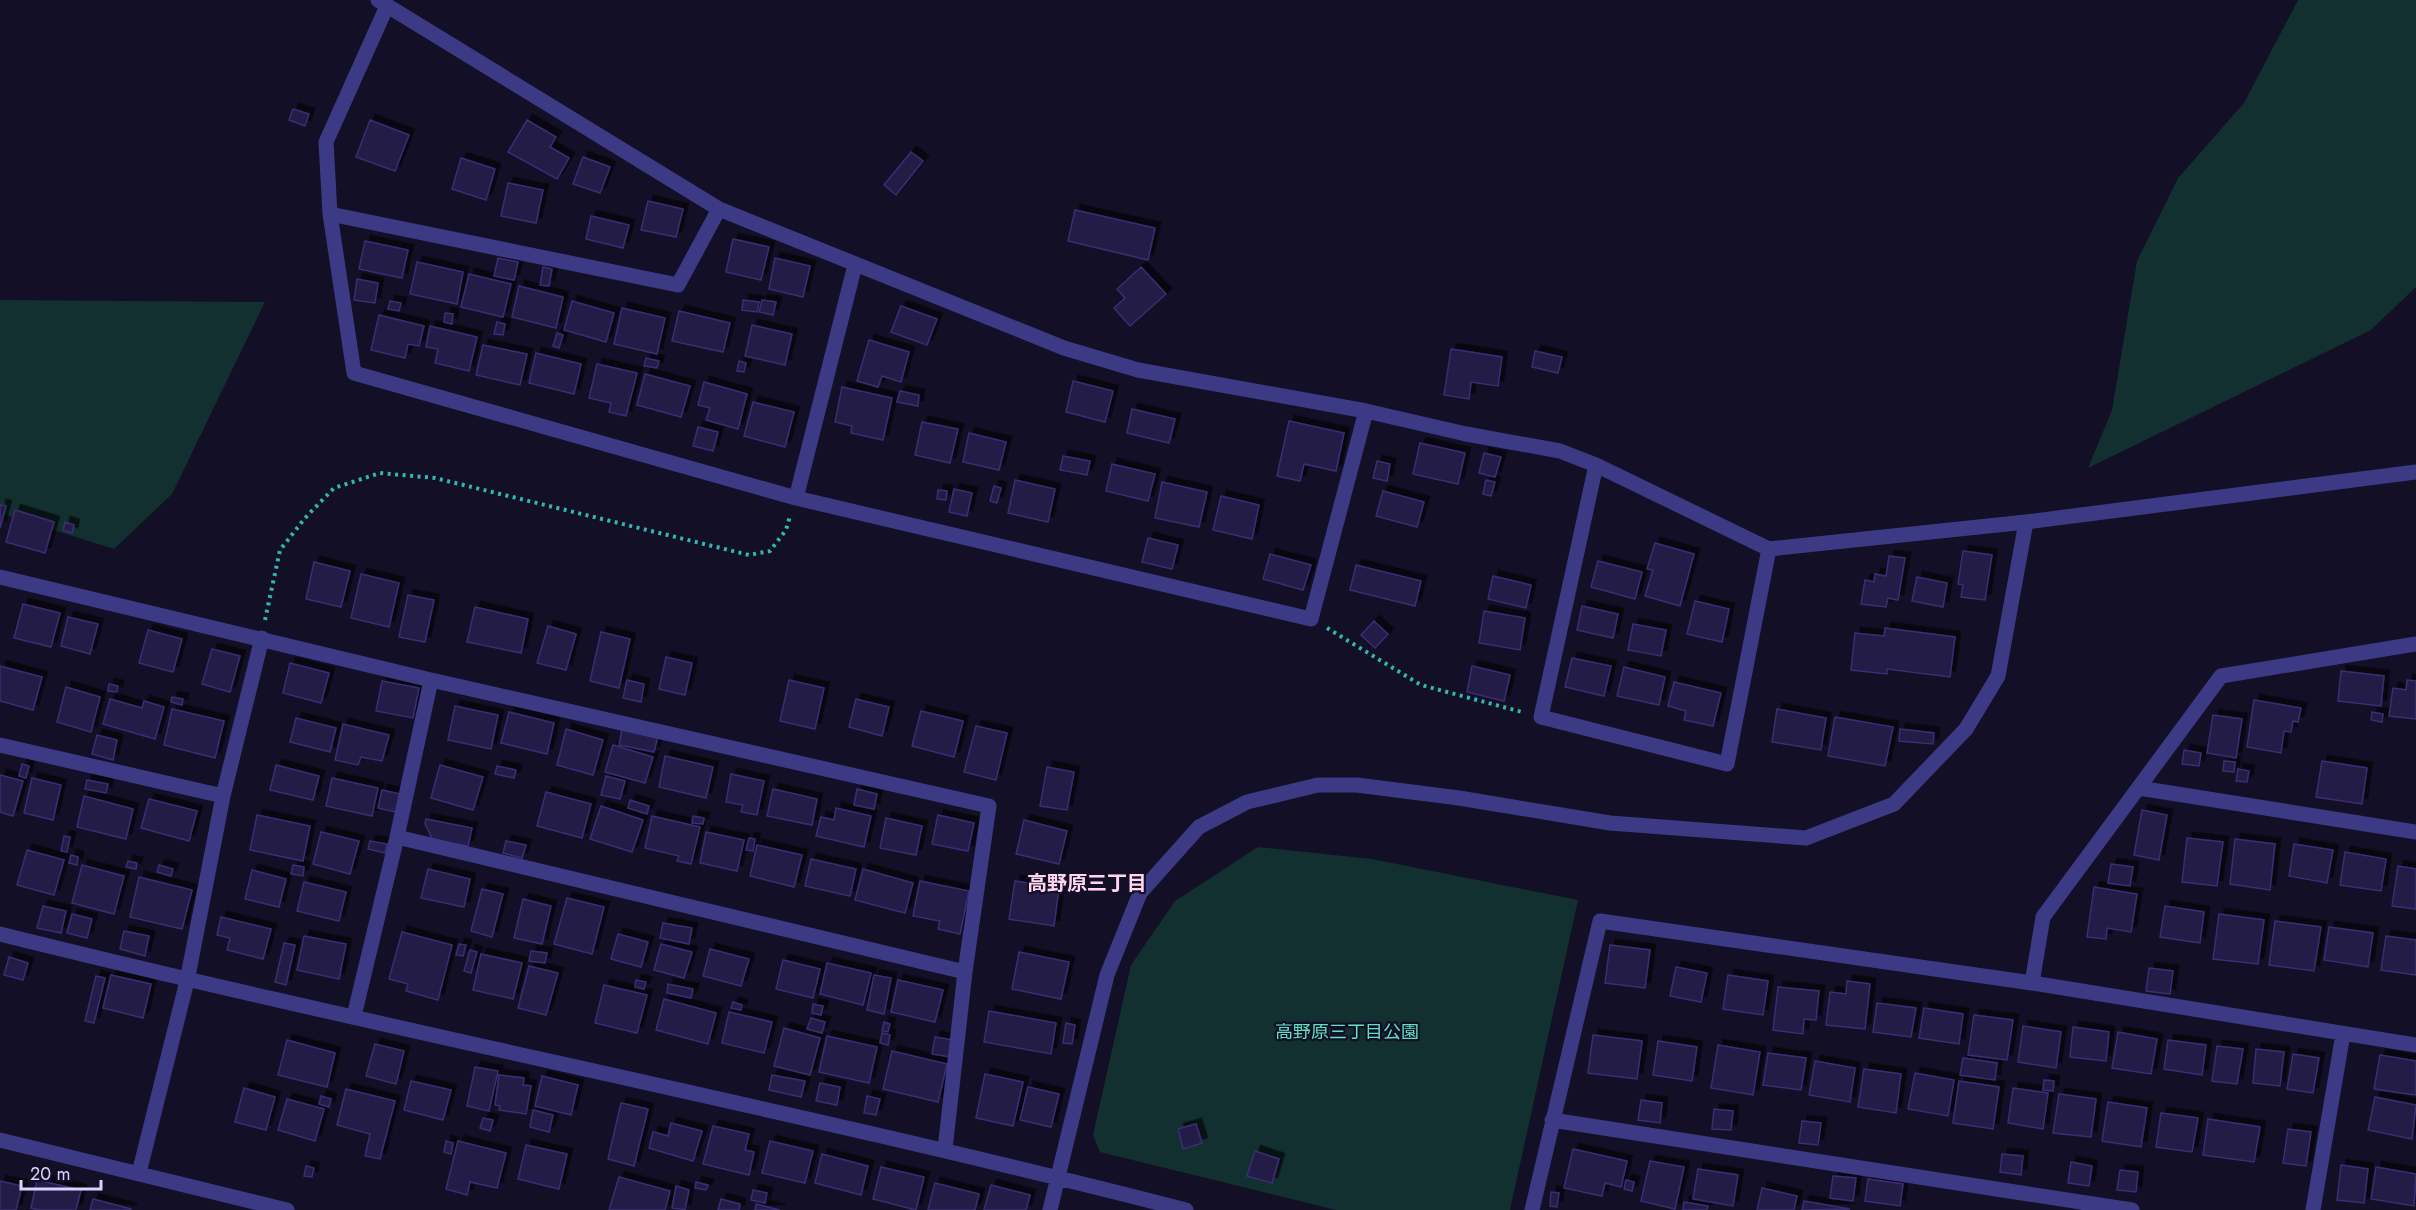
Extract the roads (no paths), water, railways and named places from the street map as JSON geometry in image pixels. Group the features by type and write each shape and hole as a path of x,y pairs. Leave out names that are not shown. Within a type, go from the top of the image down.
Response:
{"street":[{"path":"1366,411 1311,619 796,498 354,373 330,214 326,142 383,3 719,209 1064,348 1138,370 1366,411 1466,434 1560,451 1596,465 1769,549 2026,522 2416,472"},
{"path":"330,214 678,285 719,209"},
{"path":"796,498 855,265"},
{"path":"1596,465 1541,717 1727,764 1769,549"},
{"path":"1050,1210 1107,975 1140,893 1199,827 1247,802 1318,785 1357,785 1459,798 1610,823 1806,838 1894,804 1966,729 1998,676 2026,522"},
{"path":"0,577 431,680 989,806 965,972 945,1149"},
{"path":"139,1173 187,981 223,796 261,638"},
{"path":"2032,983 2043,917 2221,676 2416,644"},
{"path":"354,1016 397,837 431,680"},
{"path":"0,745 223,796"},
{"path":"2139,789 2416,832"},
{"path":"397,837 965,972"},
{"path":"1532,1210 1600,921 2032,983 2416,1045"},
{"path":"0,934 187,981 354,1016 945,1149 1186,1210"},
{"path":"2313,1210 2343,1034"},
{"path":"1552,1120 2132,1210"},
{"path":"0,1140 287,1210"}],"district":[{"name":"高野原三丁目","path":"1087,883"}],"park label":[{"name":"高野原三丁目公園","path":"1347,1032"}]}
